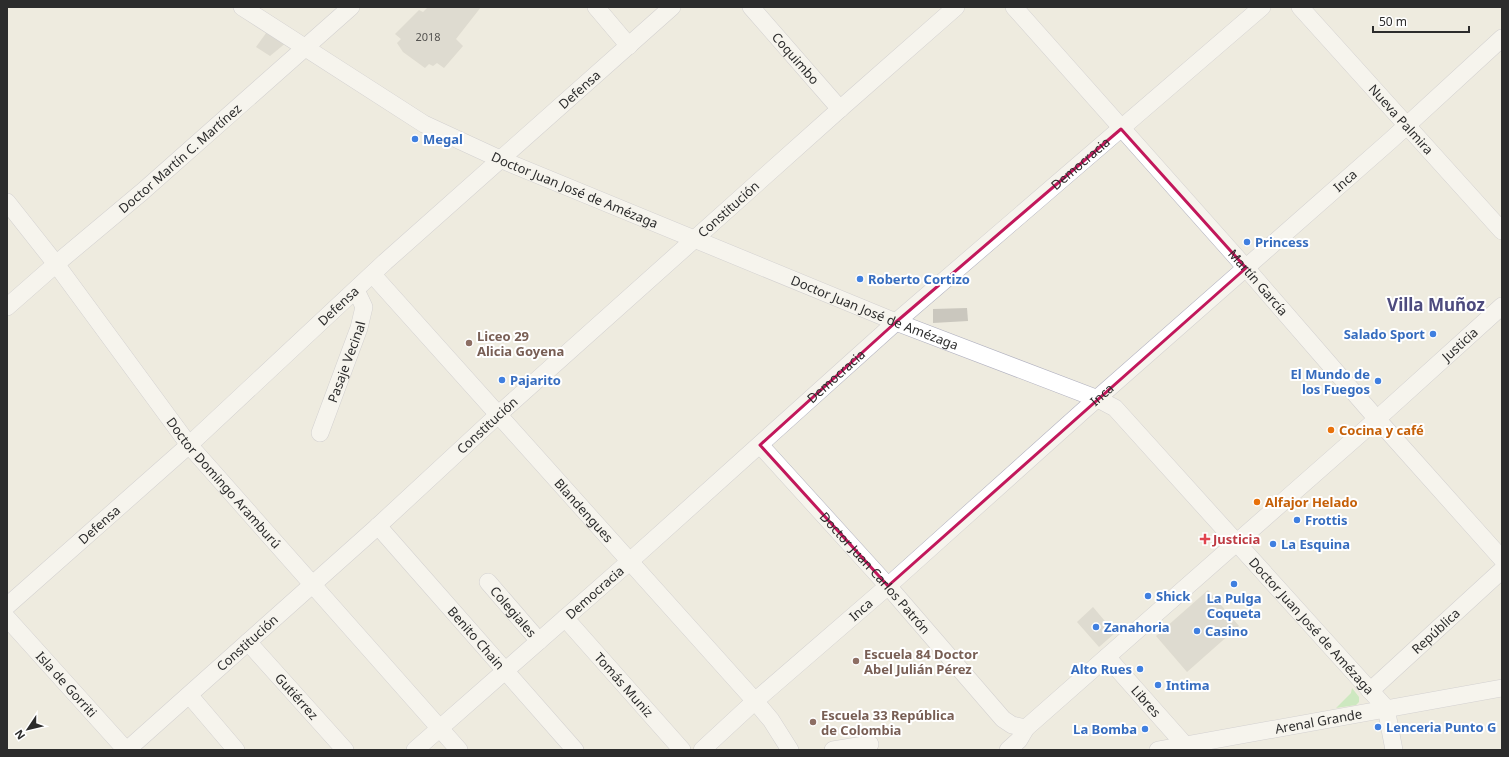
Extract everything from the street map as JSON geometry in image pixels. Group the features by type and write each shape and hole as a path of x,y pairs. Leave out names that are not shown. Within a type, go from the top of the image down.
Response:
{"street":[{"name":"Doctor Juan José de Amézaga","path":"242,7 424,124 502,160 696,238 896,322 1098,399 1115,408 1386,708"},
{"name":"Doctor Martín C. Martínez","path":"7,307 142,192 351,7"},
{"path":"596,7 629,46"},
{"name":"Defensa","path":"7,606 189,445 373,275 385,262 502,160 672,7"},
{"name":"Coquimbo","path":"751,7 840,109"},
{"name":"Constitución","path":"127,750 190,696 499,414 956,7"},
{"name":"Martín García","path":"1014,7 1502,559"},
{"name":"Democracia","path":"415,750 629,562 896,322 1262,7"},
{"name":"Nueva Palmira","path":"1300,7 1502,231"},
{"name":"Inca","path":"702,750 755,701 888,586 1407,125 1502,38"},
{"name":"Doctor Domingo Aramburú","path":"7,202 56,264 189,445 459,750"},
{"name":"Blandengues","path":"373,275 755,701 771,720 790,750"},
{"name":"Pasaje Vecinal","path":"320,433 359,328 364,307 356,290"},
{"name":"Justicia","path":"1008,750 1019,740 1026,728 1236,541 1378,419 1502,306"},
{"name":"Doctor Juan Carlos Patrón","path":"760,445 888,586 1003,719 1012,725 1026,728"},
{"name":"Benito Chain","path":"378,526 575,750"},
{"name":"República","path":"1370,691 1502,570"},
{"name":"Colegiales","path":"488,582 539,641"},
{"name":"Isla de Gorriti","path":"7,618 127,750"},
{"name":"Tomás Muniz","path":"565,618 682,750"},
{"name":"Gutiérrez","path":"248,642 345,750"},
{"name":"Libres","path":"1107,657 1185,745"},
{"name":"Arenal Grande","path":"1158,750 1185,745 1204,746 1386,708 1502,688"},
{"path":"190,696 236,750"},
{"path":"1386,708 1394,750"},
{"path":"834,750 870,744"}],"highlighted area":[{"path":"1121,129 1246,268 888,586 760,445 896,322"}],"green space":[{"path":"1352,688 1359,697 1359,702 1356,705 1336,708 1351,693"}],"building":[{"path":"428,7 481,7 456,39 463,46 444,68 437,63 433,66 429,64 425,68 403,52 397,43 401,39 395,34 419,10 423,12"},
{"path":"269,29 287,42 270,56 256,47"},
{"path":"967,308 968,321 933,323 933,309"},
{"name":"Casino","path":"1208,590 1239,626 1187,672 1156,636"},
{"name":"Zanahoria","path":"1093,607 1115,633 1099,647 1077,622"}],"place":[{"name":"Megal","path":"415,139"},
{"name":"Princess","path":"1247,242"},
{"name":"Roberto Cortizo","path":"860,279"},
{"name":"Salado Sport","path":"1433,334"},
{"name":"Liceo 29 Alicia Goyena","path":"469,343"},
{"name":"Pajarito","path":"502,380"},
{"name":"El Mundo de los Fuegos","path":"1378,381"},
{"name":"Cocina y café","path":"1331,430"},
{"name":"Alfajor Helado","path":"1257,502"},
{"name":"Frottis","path":"1297,520"},
{"name":"Justicia","path":"1205,539"},
{"name":"La Esquina","path":"1273,544"},
{"name":"La Pulga Coqueta","path":"1234,584"},
{"name":"Shick","path":"1148,596"},
{"name":"Zanahoria","path":"1096,627"},
{"name":"Casino","path":"1197,631"},
{"name":"Escuela 84 Doctor Abel Julián Pérez","path":"856,661"},
{"name":"Alto Rues","path":"1140,669"},
{"name":"Intima","path":"1158,685"},
{"name":"Escuela 33 República de Colombia","path":"813,722"},
{"name":"Lenceria Punto G","path":"1378,727"},
{"name":"La Bomba","path":"1145,729"}],"district":[{"name":"Villa Muñoz","path":"1436,304"}]}
